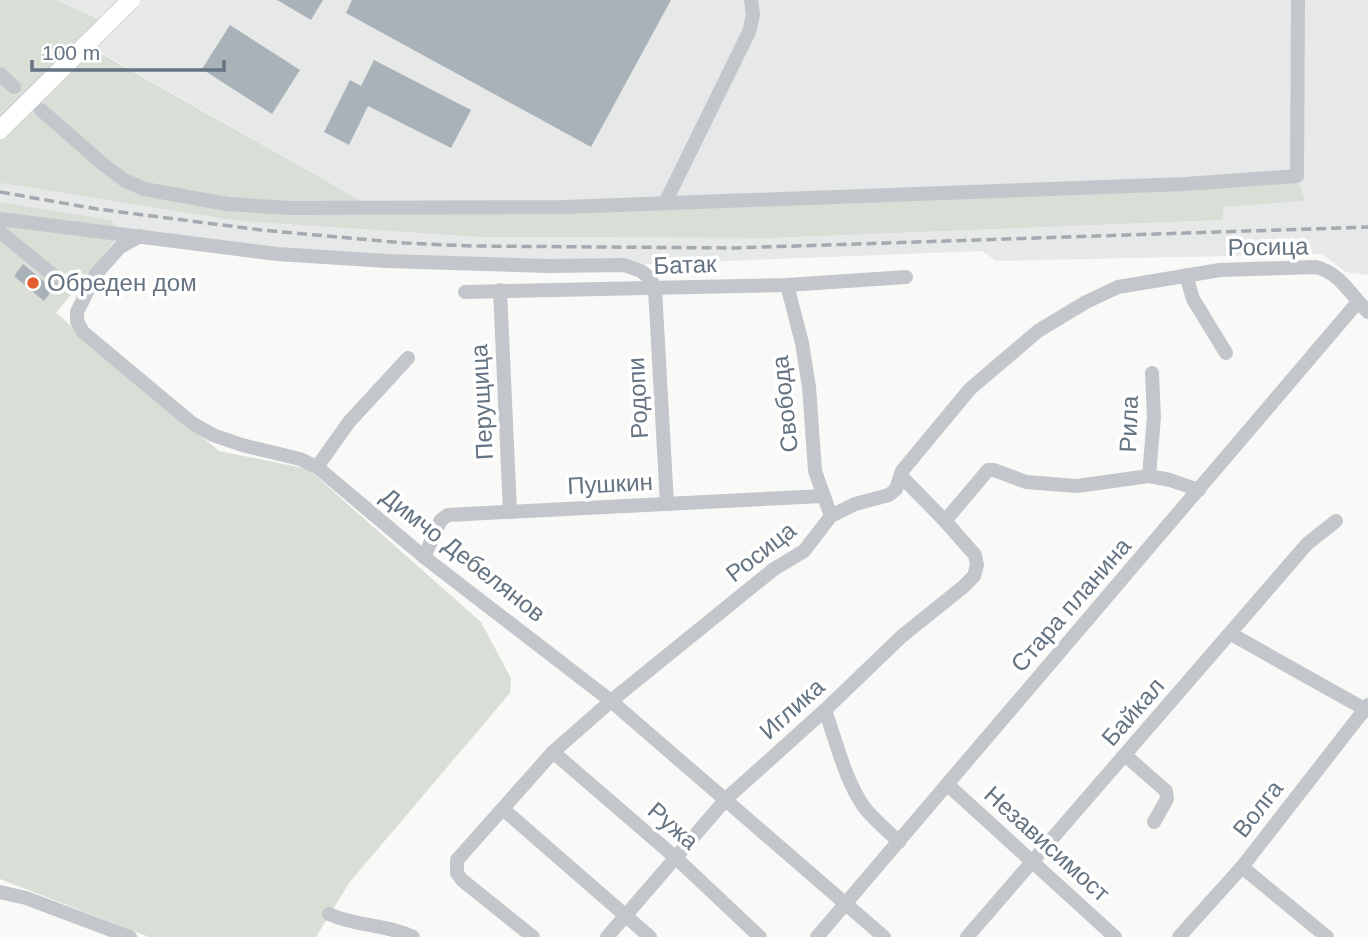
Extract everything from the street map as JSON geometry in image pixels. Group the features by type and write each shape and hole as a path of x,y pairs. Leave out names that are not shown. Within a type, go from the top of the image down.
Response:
{"main road":[{"path":"0,130 131,0"}],"street":[{"path":"665,203 749,32 753,15 751,0"},
{"path":"41,110 124,180 144,189 227,204 302,208 564,207 1185,184 1297,176 1298,0"},
{"path":"0,74 14,87"},
{"path":"0,219 277,254 387,261 549,266 624,265 641,271 650,278 655,289"},
{"path":"0,232 64,284"},
{"name":"Димчо Дебелянов","path":"140,236 120,247 96,274 77,312 77,321 83,331 192,423 213,435 300,459 317,467 424,557 611,701 727,798 884,937"},
{"name":"Росица","path":"533,937 462,880 457,873 457,860 553,752 611,701 774,569 804,551 831,516 855,504 889,495 896,489 902,471 970,389 1038,331 1103,292 1118,287 1220,270 1325,269 1363,307"},
{"path":"1186,275 1193,299 1226,352"},
{"name":"Батак","path":"465,292 787,285 906,277"},
{"name":"Свобода","path":"787,285 802,343 809,387 815,471 831,516"},
{"name":"Родопи","path":"655,289 667,504"},
{"name":"Перущица","path":"500,290 510,512"},
{"name":"Стара планина","path":"817,937 1199,490 1363,307"},
{"path":"317,467 349,422 408,358"},
{"name":"Рила","path":"1149,476 1154,417 1152,373"},
{"path":"901,476 945,520 988,470 995,470 1026,482 1077,486 1149,476 1199,490"},
{"name":"Пушкин","path":"424,557 441,520 448,515 823,496"},
{"name":"Иглика","path":"607,937 727,798 902,636 974,576 977,565 975,555 945,520"},
{"name":"Байкал","path":"967,937 1307,544 1336,521"},
{"path":"1231,634 1367,708"},
{"name":"Волга","path":"1179,937 1242,867 1367,708"},
{"path":"825,710 849,778 862,804 899,842"},
{"name":"Ружа","path":"553,752 676,858 760,937"},
{"path":"1125,755 1167,791 1167,799 1154,822"},
{"name":"Независимост","path":"947,785 1115,937"},
{"path":"503,809 650,937"},
{"path":"1242,867 1327,937"},
{"path":"0,892 26,898 130,937"},
{"path":"329,914 344,921 390,929 413,937"}],"shaded area":[{"path":"0,0 56,0 107,23 86,45 374,208 1297,176 1305,201 1223,207 1223,220 772,238 478,237 238,221 0,183"},
{"path":"56,0 1368,0 1368,275 1346,272 1322,254 996,261 982,251 624,265 387,261 121,233 110,220 0,202 0,183 238,221 478,237 772,238 1223,220 1223,207 1304,201 1297,177 374,208 86,44 107,23"},
{"path":"0,202 111,220 121,233 56,313 219,451 308,469 481,622 511,678 510,693 349,883 316,937 149,937 0,879"}],"building":[{"path":"277,0 323,0 311,20"},
{"path":"352,0 671,0 591,147 346,13"},
{"path":"230,25 300,70 272,114 202,69"},
{"path":"374,60 471,110 451,148 368,106 349,145 324,132 350,80 361,86"},
{"name":"Обреден дом","path":"23,264 53,289 44,301 14,276"}],"railway":[{"path":"0,192 97,209 261,230 471,246 735,248 1368,227"}],"place":[{"name":"Обреден дом","path":"33,283"}]}
